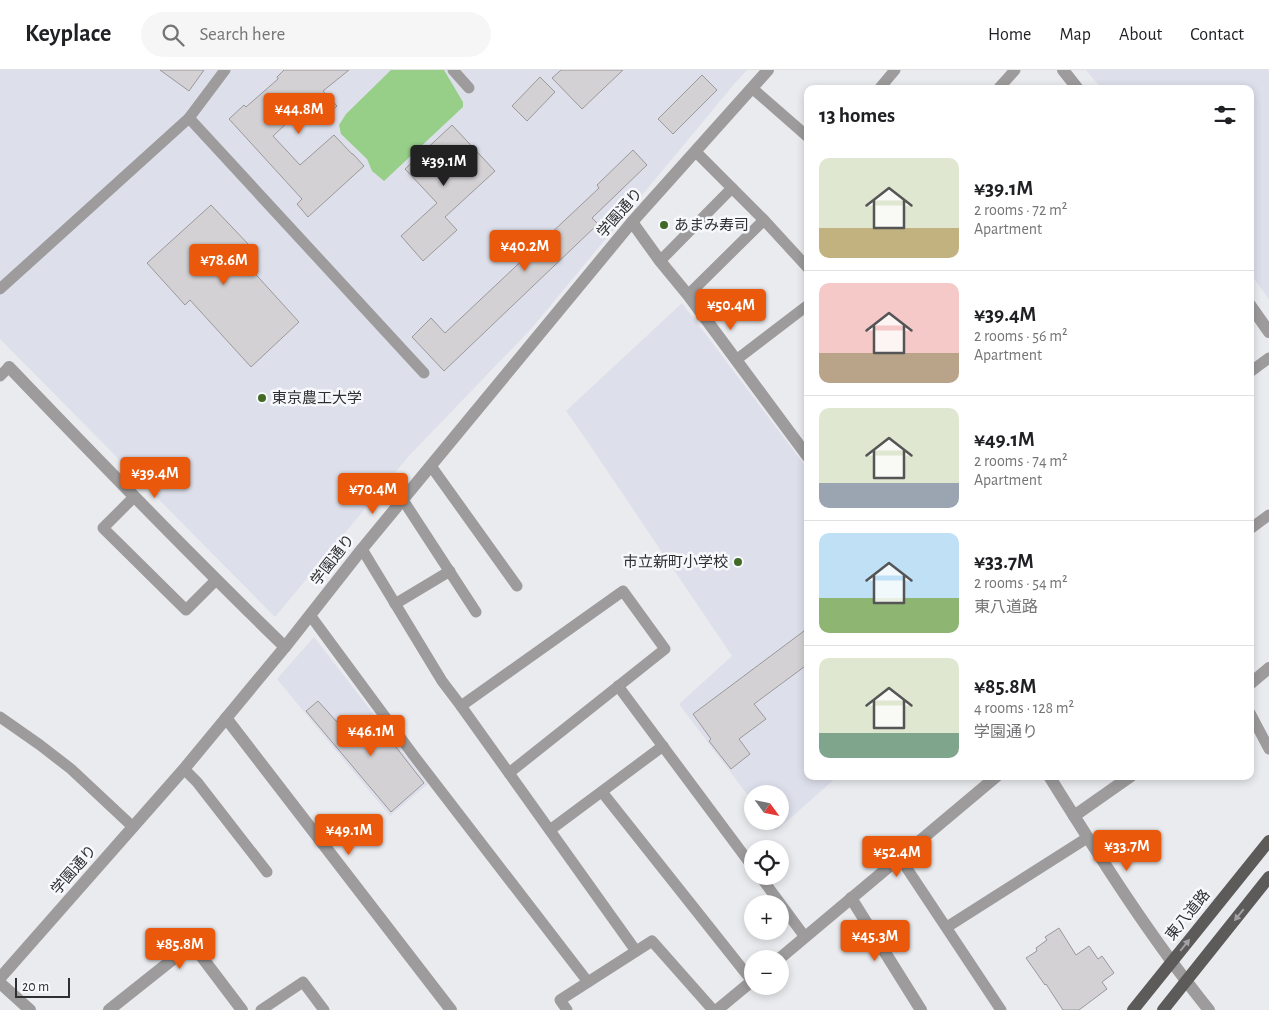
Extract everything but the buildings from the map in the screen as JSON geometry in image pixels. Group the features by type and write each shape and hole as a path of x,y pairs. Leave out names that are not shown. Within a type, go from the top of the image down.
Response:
{"main road":[{"name":"東八道路","path":"1133,1010 1269,841"},
{"path":"1163,1010 1269,877"}],"street":[{"name":"学園通り","path":"0,978 184,769 285,647 362,549 632,222 768,70"},
{"path":"1063,70 1075,85"},
{"path":"632,222 804,451"},
{"path":"1254,311 1269,332"},
{"path":"4,372 134,497 285,647"},
{"path":"1254,681 1269,668"},
{"path":"226,718 451,1010"},
{"path":"789,951 992,780"},
{"path":"1052,780 1087,838 1186,982 1209,1010"},
{"path":"1074,816 1126,780"},
{"path":"851,898 921,1010"},
{"path":"109,1010 192,944 242,1010"},
{"path":"0,983 30,1010"},
{"path":"718,1010 744,988"}],"lane":[{"path":"0,289 190,118 225,70"},
{"path":"453,70 469,88"},
{"path":"882,85 895,70"},
{"path":"1002,85 1015,70"},
{"path":"752,88 804,134"},
{"path":"190,118 424,373"},
{"path":"696,152 764,220 804,264"},
{"path":"660,261 732,188"},
{"path":"688,295 764,220"},
{"path":"736,360 804,308"},
{"path":"1254,369 1269,358"},
{"path":"431,466 517,586"},
{"path":"134,497 103,528 186,610 216,580"},
{"path":"403,500 476,612"},
{"path":"1254,526 1269,515"},
{"path":"362,549 442,681 636,951"},
{"path":"395,604 450,571"},
{"path":"461,706 623,591 665,649 509,773"},
{"path":"310,615 414,756 588,982"},
{"path":"618,686 744,855"},
{"path":"0,717 40,744 71,769 133,827"},
{"path":"1254,721 1269,749"},
{"path":"550,830 663,746"},
{"path":"184,769 197,782 267,872"},
{"path":"602,792 744,971"},
{"path":"947,927 1087,838"},
{"path":"900,858 1001,1010"},
{"path":"767,885 805,937"},
{"path":"567,1010 560,1000 652,941 713,1010"},
{"path":"261,1010 303,982 324,1010"}],"shaded area":[{"name":"東京農工大学","path":"0,70 747,70 531,329 408,457 275,617 0,339"},
{"path":"1086,70 1269,70 1269,299 1254,278 1254,85 1099,85"},
{"name":"市立新町小学校","path":"682,303 804,464 804,780 833,780 789,819 789,785 744,785 744,790 679,704 732,656 566,411"},
{"path":"314,637 428,784 390,816 277,679"}],"green space":[{"path":"391,70 444,70 463,102 463,107 384,181 372,171 367,159 341,134 339,125 346,114"}],"place":[{"name":"あまみ寿司","path":"664,225"},
{"name":"東京農工大学","path":"262,398"},
{"name":"市立新町小学校","path":"738,562"}]}
